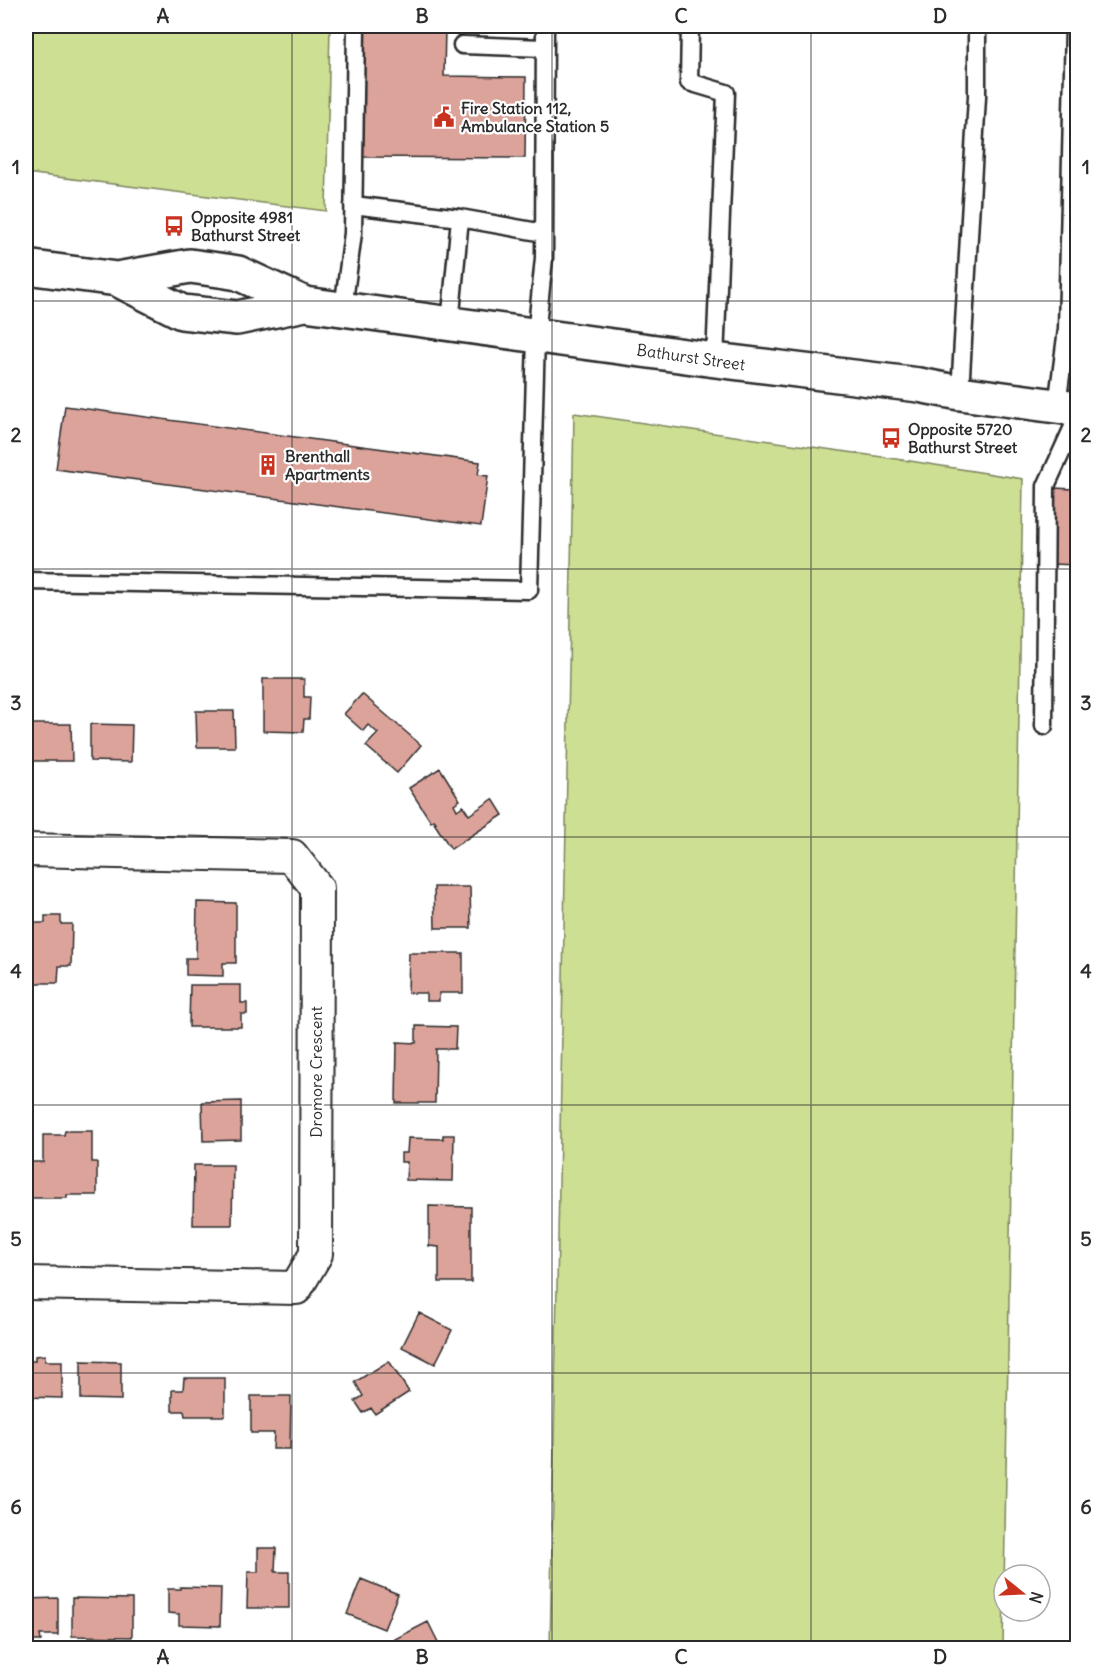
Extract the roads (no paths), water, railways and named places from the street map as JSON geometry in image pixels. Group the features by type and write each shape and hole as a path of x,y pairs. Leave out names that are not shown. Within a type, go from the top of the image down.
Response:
{"main road":[{"name":"Bathurst Street","path":"26,267 117,279 190,266 238,273 305,304 919,386 1071,410"},
{"name":"Bathurst Street","path":"117,279 182,312 237,318 305,304"}],"street":[{"name":"Dromore Crescent","path":"26,850 291,856 317,888 316,1254 296,1288 26,1283"}],"lane":[{"path":"343,309 353,233 356,26"},
{"path":"26,581 529,590 536,336 544,258 545,26"},
{"path":"690,26 689,82 726,93 715,360"},
{"path":"960,393 976,97 977,26"},
{"path":"1044,726 1046,486 1071,410 1066,329 1074,26"},
{"path":"462,45 545,48"},
{"path":"353,206 460,218 544,233"},
{"path":"450,324 460,218"}],"place":[{"name":"Fire Station 112, Ambulance Station 5","path":"444,117"},
{"name":"Opposite 4981 Bathurst Street","path":"174,226"},
{"name":"Opposite 5720 Bathurst Street","path":"891,438"},
{"name":"Brenthall Apartments","path":"268,465"}]}
